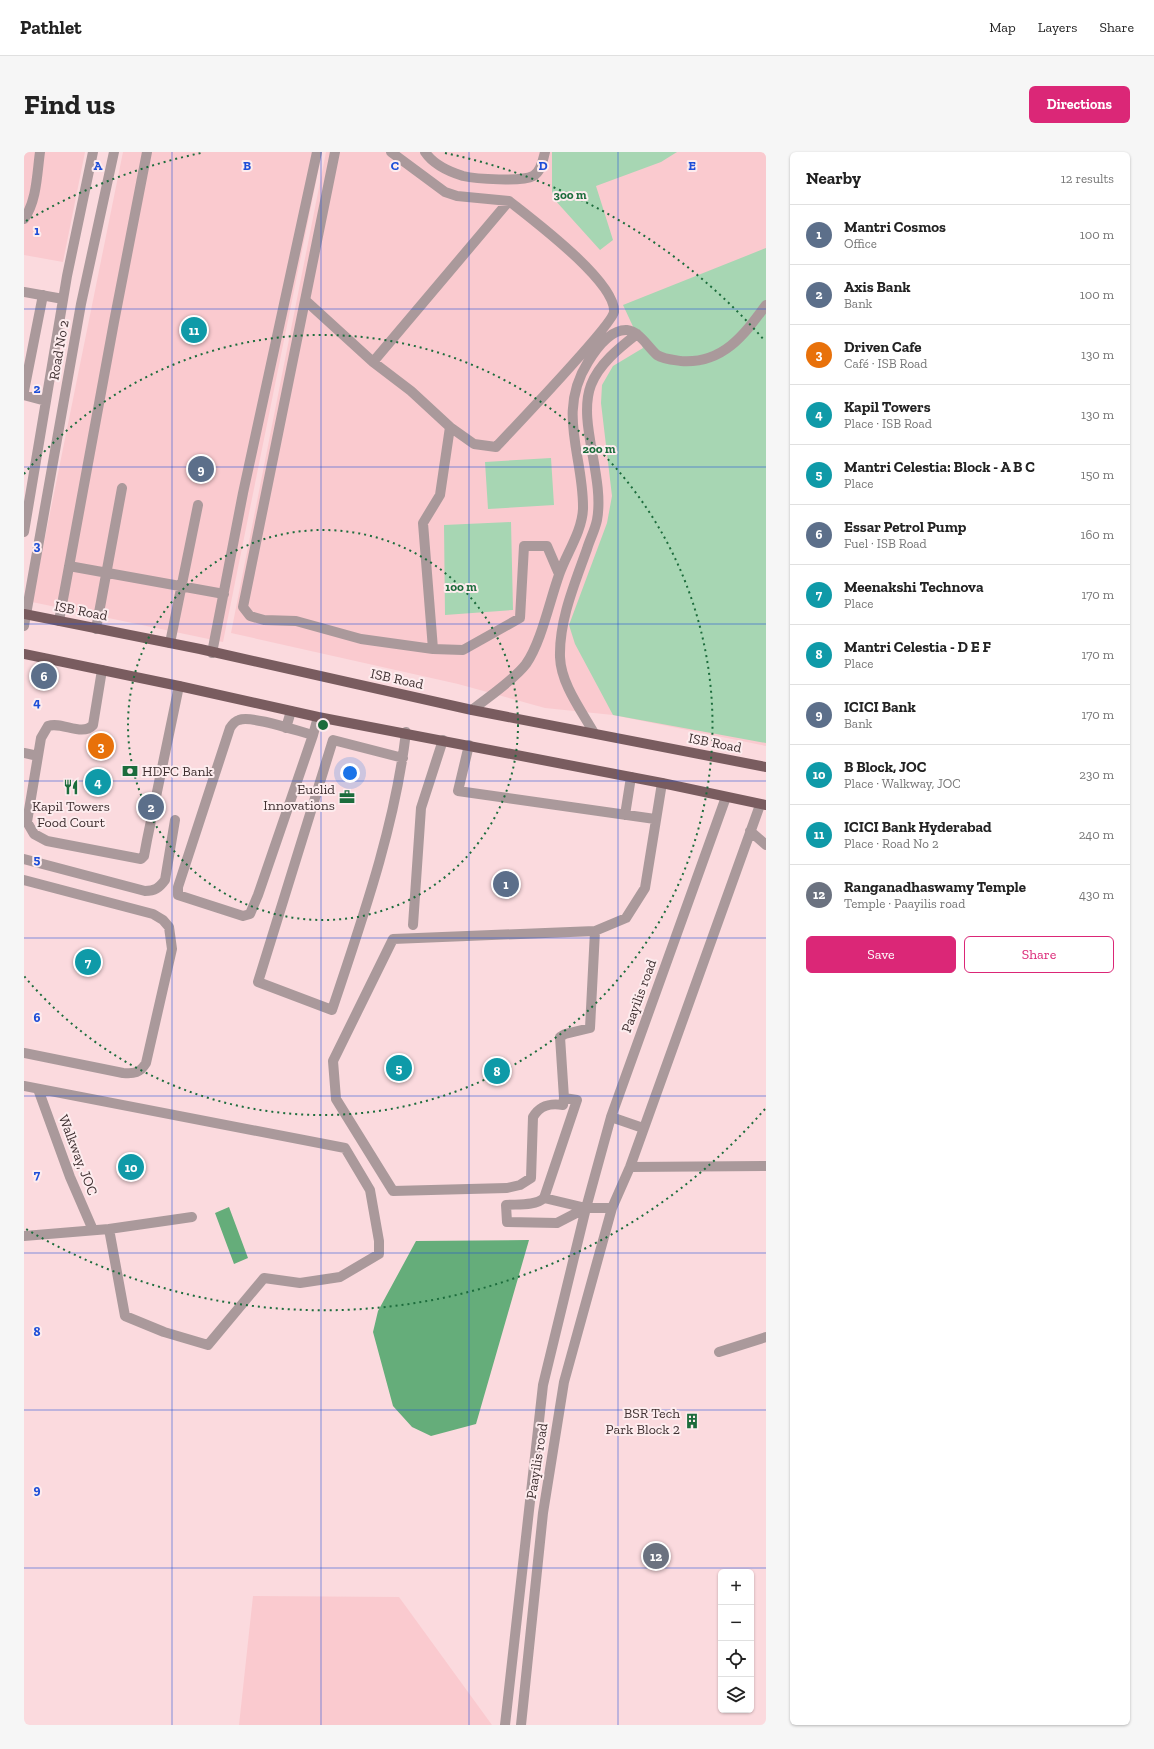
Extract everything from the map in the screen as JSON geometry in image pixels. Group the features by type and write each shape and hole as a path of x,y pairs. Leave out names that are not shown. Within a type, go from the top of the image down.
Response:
{"main road":[{"name":"ISB Road","path":"25,614 170,643 472,710 766,767"},
{"path":"24,654 318,717 406,732 469,746 662,782 763,805"}],"street":[{"path":"24,219 28,214 34,196 40,152"},
{"name":"Road No 2","path":"24,532 63,299 92,152"},
{"name":"Road No 2","path":"24,626 81,304 114,152"},
{"path":"59,621 112,330 147,152"},
{"path":"212,653 245,485 317,152"},
{"path":"335,152 243,607 250,616 264,620 296,621 361,639 433,649 463,650 520,618 524,546 547,546 559,574"},
{"path":"305,300 373,362 411,391 450,427 474,444 496,447 573,364 612,316 614,312 613,305 602,283 560,242 509,202 457,196 445,192 391,152"},
{"path":"425,152 442,167 464,176 520,180 535,176 541,167 545,152"},
{"path":"373,362 509,202"},
{"path":"24,292 63,299"},
{"path":"24,391 43,295"},
{"path":"472,710 525,666 530,658 543,625 559,574 578,528 583,510 572,415 575,390 588,362 608,337 619,331 628,330 637,334 658,356 691,362 713,357 732,346 766,305"},
{"path":"594,733 564,677 560,658 561,630 596,520 598,497 597,474 589,430 587,404 590,386 599,370 622,346 637,334"},
{"path":"24,395 46,401"},
{"path":"433,649 423,523 440,495 450,427"},
{"path":"96,629 122,488"},
{"path":"170,643 198,505"},
{"path":"69,566 224,594"},
{"path":"102,670 93,725 90,729 84,730 55,723 48,726 41,738 27,802 27,822 30,829 39,838 141,859 144,856 179,686"},
{"path":"286,728 291,711"},
{"path":"313,735 244,719 237,721 230,728 178,887 178,895 182,898 243,916 250,914 258,895 313,735 318,717"},
{"path":"403,758 333,740 258,982 332,1010 374,876 390,817 403,758 406,732"},
{"path":"413,926 421,808 443,740"},
{"path":"469,746 458,791 655,819"},
{"path":"24,753 38,756"},
{"path":"625,815 631,777"},
{"path":"596,931 590,1028 565,1034 560,1037 564,1098 563,1105 547,1105 537,1110 533,1117 531,1178 520,1185 507,1188 393,1191 336,1099 333,1061 393,939 596,931 626,918 645,888 662,782"},
{"name":"Paayilis road","path":"505,1725 543,1385 586,1208 610,1117 726,797"},
{"name":"Paayilis road","path":"521,1725 543,1513 564,1382 612,1208 630,1167 750,831 763,805"},
{"path":"24,859 145,891 153,891 159,888 165,880 175,820"},
{"path":"750,831 766,845"},
{"path":"24,880 153,914 163,920 169,927 172,949 146,1063 141,1071 133,1074 123,1073 24,1053"},
{"path":"24,1086 345,1148 370,1190 379,1241 379,1254 340,1277 300,1283 264,1278 208,1346 164,1332 125,1316 109,1229"},
{"name":"Walkway, JOC","path":"38,1089 70,1177 93,1230"},
{"path":"564,1098 577,1100 544,1198 540,1202 506,1205 508,1222 556,1223 586,1208"},
{"path":"610,1117 643,1128"},
{"path":"630,1167 766,1166"},
{"path":"544,1198 586,1208 612,1208"},
{"path":"24,1236 109,1229 192,1217"},
{"path":"719,1352 766,1337"}],"shaded area":[{"path":"24,152 85,152 63,262 24,255"},
{"path":"123,152 322,152 223,642 32,602"},
{"path":"326,152 766,152 766,746 613,715 545,708 458,684 231,633"},
{"path":"552,152 677,152 661,162 596,186 613,240 600,250 554,199 552,194"},
{"path":"766,248 766,743 613,715 575,644 569,625 607,523 612,496 601,403 602,385 613,366 643,348 623,305"},
{"path":"551,458 554,505 488,509 485,462"},
{"path":"511,522 513,610 445,615 444,525"},
{"path":"229,1207 248,1258 234,1264 215,1213"},
{"path":"529,1240 476,1424 431,1436 412,1427 393,1406 373,1332 378,1311 416,1241"},
{"path":"253,1596 399,1597 492,1725 239,1725"}],"place":[{"name":"ICICI Bank Hyderabad","path":"194,330"},
{"name":"ICICI Bank","path":"201,469"},
{"name":"Essar Petrol Pump","path":"44,676"},
{"name":"Driven Cafe","path":"101,746"},
{"name":"HDFC Bank","path":"130,771"},
{"name":"Kapil Towers","path":"98,782"},
{"name":"Kapil Towers Food Court","path":"71,787"},
{"name":"Euclid Innovations","path":"347,797"},
{"name":"Axis Bank","path":"151,807"},
{"name":"Mantri Cosmos","path":"506,884"},
{"name":"Meenakshi Technova","path":"88,962"},
{"name":"Mantri Celestia: Block - A B C","path":"399,1068"},
{"name":"Mantri Celestia - D E F","path":"497,1071"},
{"name":"B Block, JOC","path":"131,1167"},
{"name":"BSR Tech Park Block 2","path":"692,1421"},
{"name":"Ranganadhaswamy Temple","path":"656,1556"}]}
